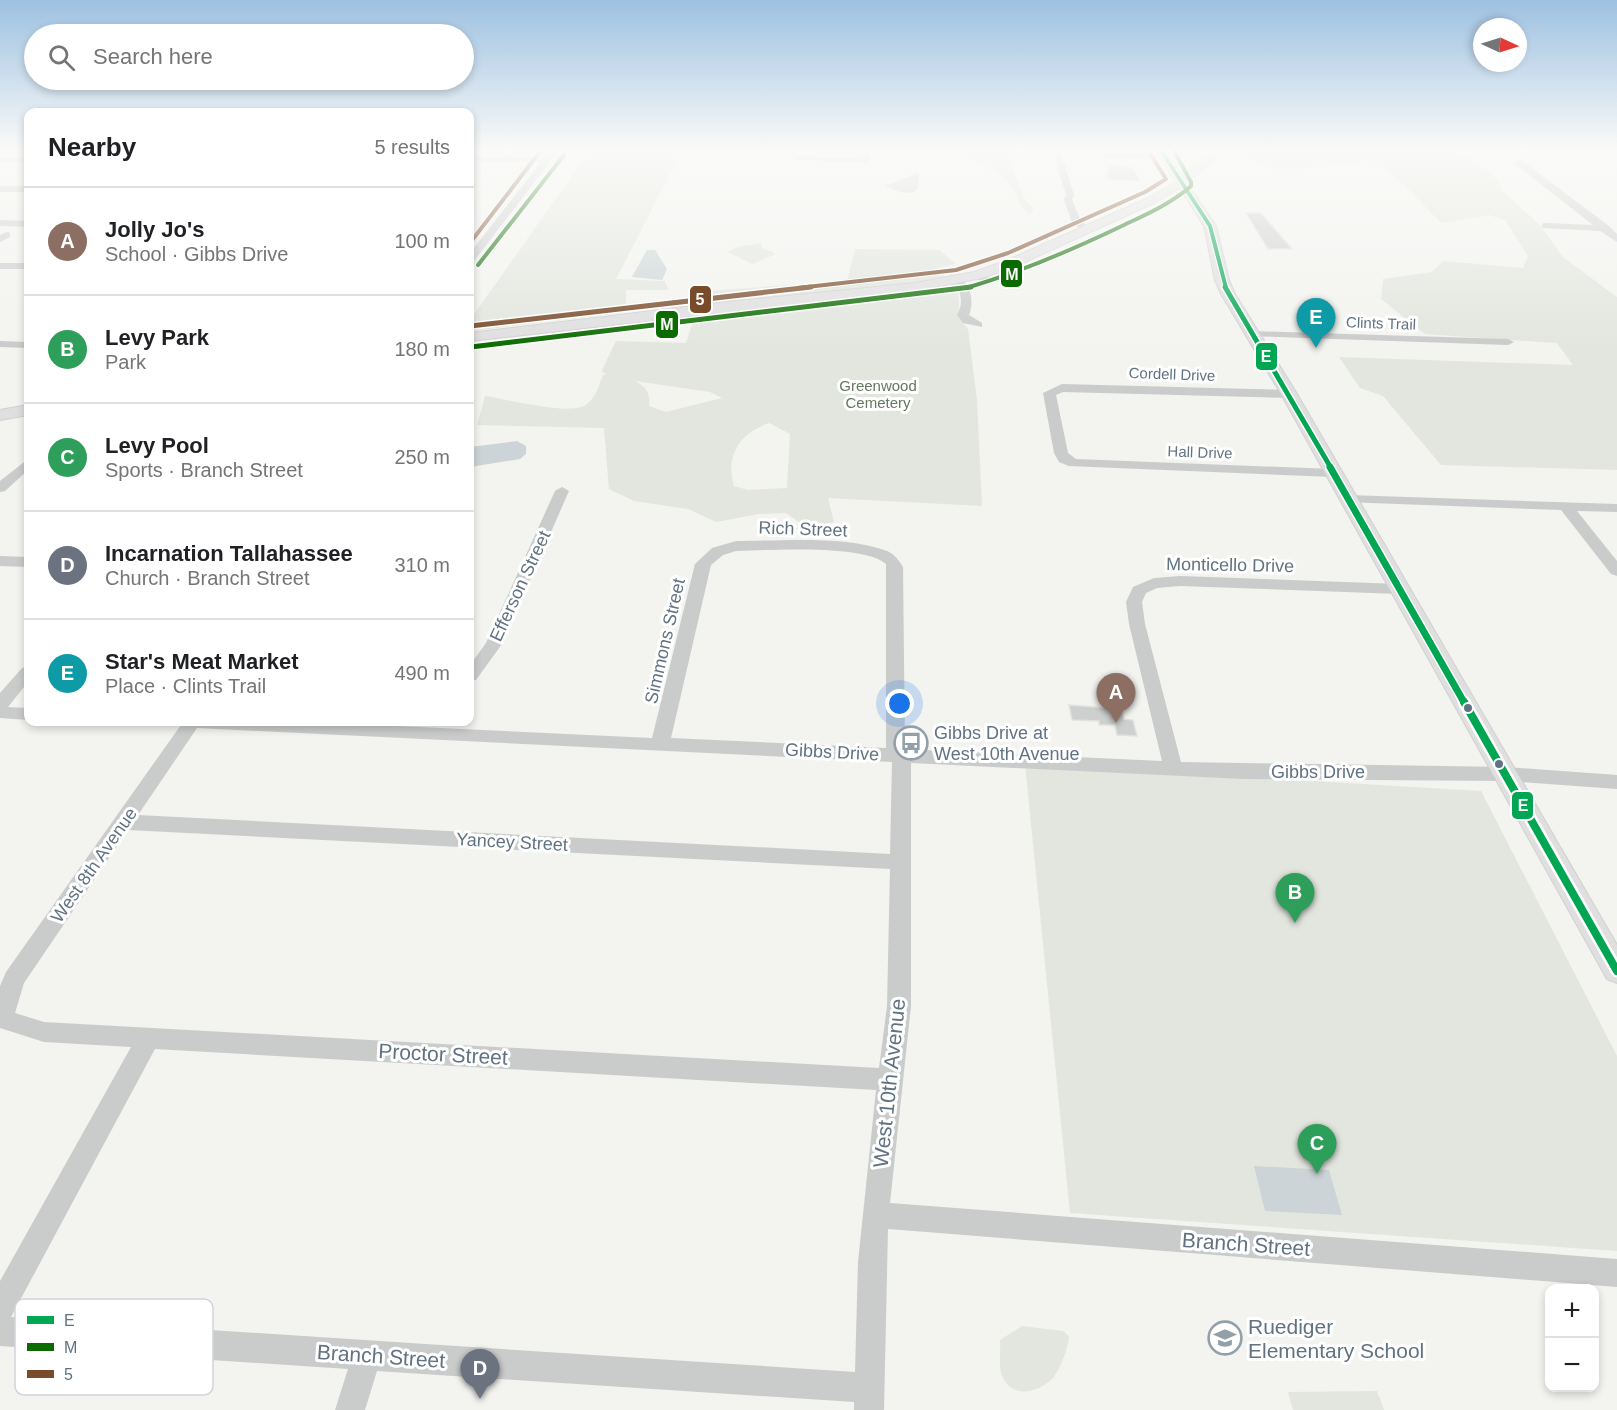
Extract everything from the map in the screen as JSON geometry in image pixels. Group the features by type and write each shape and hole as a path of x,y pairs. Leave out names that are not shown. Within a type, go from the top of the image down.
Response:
{"main road":[{"path":"474,337 982,278 1120,215"},
{"path":"1202,215 1214,236 1222,280 1617,971"},
{"path":"0,415 24,411"}],"street":[{"path":"474,254 504,215"},
{"path":"1074,215 1077,222 1087,230"},
{"path":"1585,215 1617,239"},
{"path":"0,223 24,224"},
{"path":"1545,226 1617,228"},
{"path":"0,266 24,266"},
{"path":"957,280 964,288 964,297 968,305 963,315 967,321 978,325"},
{"name":"Clints Trail","path":"1252,334 1508,342"},
{"path":"0,344 24,345"},
{"name":"Cordell Drive","path":"1066,461 1061,453 1049,393 1053,389 1289,394"},
{"name":"Hall Drive","path":"1066,461 1084,464 1333,473"},
{"path":"0,488 24,467"},
{"name":"Efferson Street","path":"474,671 494,644 562,491"},
{"path":"1348,499 1617,508"},
{"path":"1565,506 1617,571"},
{"name":"Rich Street","path":"716,552 736,546 820,548 869,551 888,558"},
{"name":"Simmons Street","path":"660,744 703,564 716,552"},
{"name":"West 10th Avenue","path":"869,1399 872,1262 881,1149 899,1006 897,578 895,567 888,558"},
{"path":"0,561 24,562"},
{"name":"Monticello Drive","path":"1173,768 1137,624 1134,602 1139,590 1154,583 1180,581 1399,589"},
{"path":"0,704 24,677"},
{"path":"0,712 24,714"},
{"name":"West 8th Avenue","path":"3,1011 14,980 189,726"},
{"name":"Gibbs Drive","path":"394,726 444,727 660,744 1244,772 1506,774 1617,782"},
{"name":"Yancey Street","path":"124,822 900,862"},
{"name":"Proctor Street","path":"3,1011 7,1020 44,1032 891,1080"},
{"path":"0,1309 149,1037"},
{"name":"Branch Street","path":"876,1215 1617,1273"},
{"name":"Branch Street","path":"0,1331 15,1332"},
{"name":"Branch Street","path":"213,1345 367,1355 869,1399"},
{"path":"350,1410 367,1355"}],"green space":[{"path":"544,215 649,215 616,279 665,281 668,290 626,290 626,304 661,303 661,308 474,331 474,314"},
{"path":"1433,215 1529,215 1539,224 1563,257 1617,297 1617,470 1441,465 1383,396 1360,388 1339,357 1573,365 1557,343 1425,334 1381,299 1383,279 1432,272 1443,261 1523,268 1528,256 1505,220 1489,215 1441,223"},
{"path":"762,243 761,247 776,254 752,264 728,252 736,247"},
{"path":"855,249 939,250 956,264 933,269 949,279 934,282 698,304 691,302 692,290 708,291 847,281"},
{"name":"Greenwood Cemetery","path":"946,287 958,290 960,319 968,329 977,400 982,506 828,498 834,522 818,526 803,525 786,513 759,514 716,522 688,509 634,501 609,489 604,428 477,425 485,396 554,408 579,408 587,404 595,394 603,375 606,375 602,371 616,341 686,343 696,312","holes":["635,381 710,392 722,398 666,412 649,406 647,391","769,423 790,434 787,488 748,490 734,486 732,464 737,447 750,433"]},
{"path":"1025,764 1481,791 1617,1056 1617,1251 1070,1213"},
{"path":"1022,1326 1063,1331 1069,1336 1063,1359 1054,1377 1039,1388 1026,1391 1013,1389 1008,1385 1001,1374 1000,1365 1000,1340"},
{"path":"1377,1391 1384,1410 1293,1410 1288,1392"}],"shaded area":[{"path":"647,250 655,250 667,269 662,280 632,277"},
{"path":"517,441 526,446 526,454 520,459 474,466 474,446"},
{"path":"1254,1166 1329,1170 1342,1215 1265,1211"}],"building":[{"path":"1247,215 1263,215 1292,249 1268,249"},
{"path":"1069,705 1122,709 1124,719 1133,720 1137,736 1117,735 1115,725 1099,725 1099,721 1072,720"}],"transit line":[{"name":"5","path":"474,238 492,215"},
{"name":"M","path":"478,265 517,215"},
{"name":"5","path":"474,326 956,270 1008,253 1094,215"},
{"name":"M","path":"474,347 961,290 1050,258 1143,215"},
{"name":"E","path":"1203,215 1210,226 1222,280 1228,294 1289,394 1617,971"}],"place":[{"name":"Star's Meat Market","path":"1316,348"},
{"name":"Jolly Jo's","path":"1116,723"},
{"name":"Gibbs Drive at West 10th Avenue","path":"911,743"},
{"name":"Levy Park","path":"1295,923"},
{"name":"Levy Pool","path":"1317,1174"},
{"name":"Ruediger Elementary School","path":"1225,1338"},
{"name":"Incarnation Tallahassee","path":"480,1399"}]}
